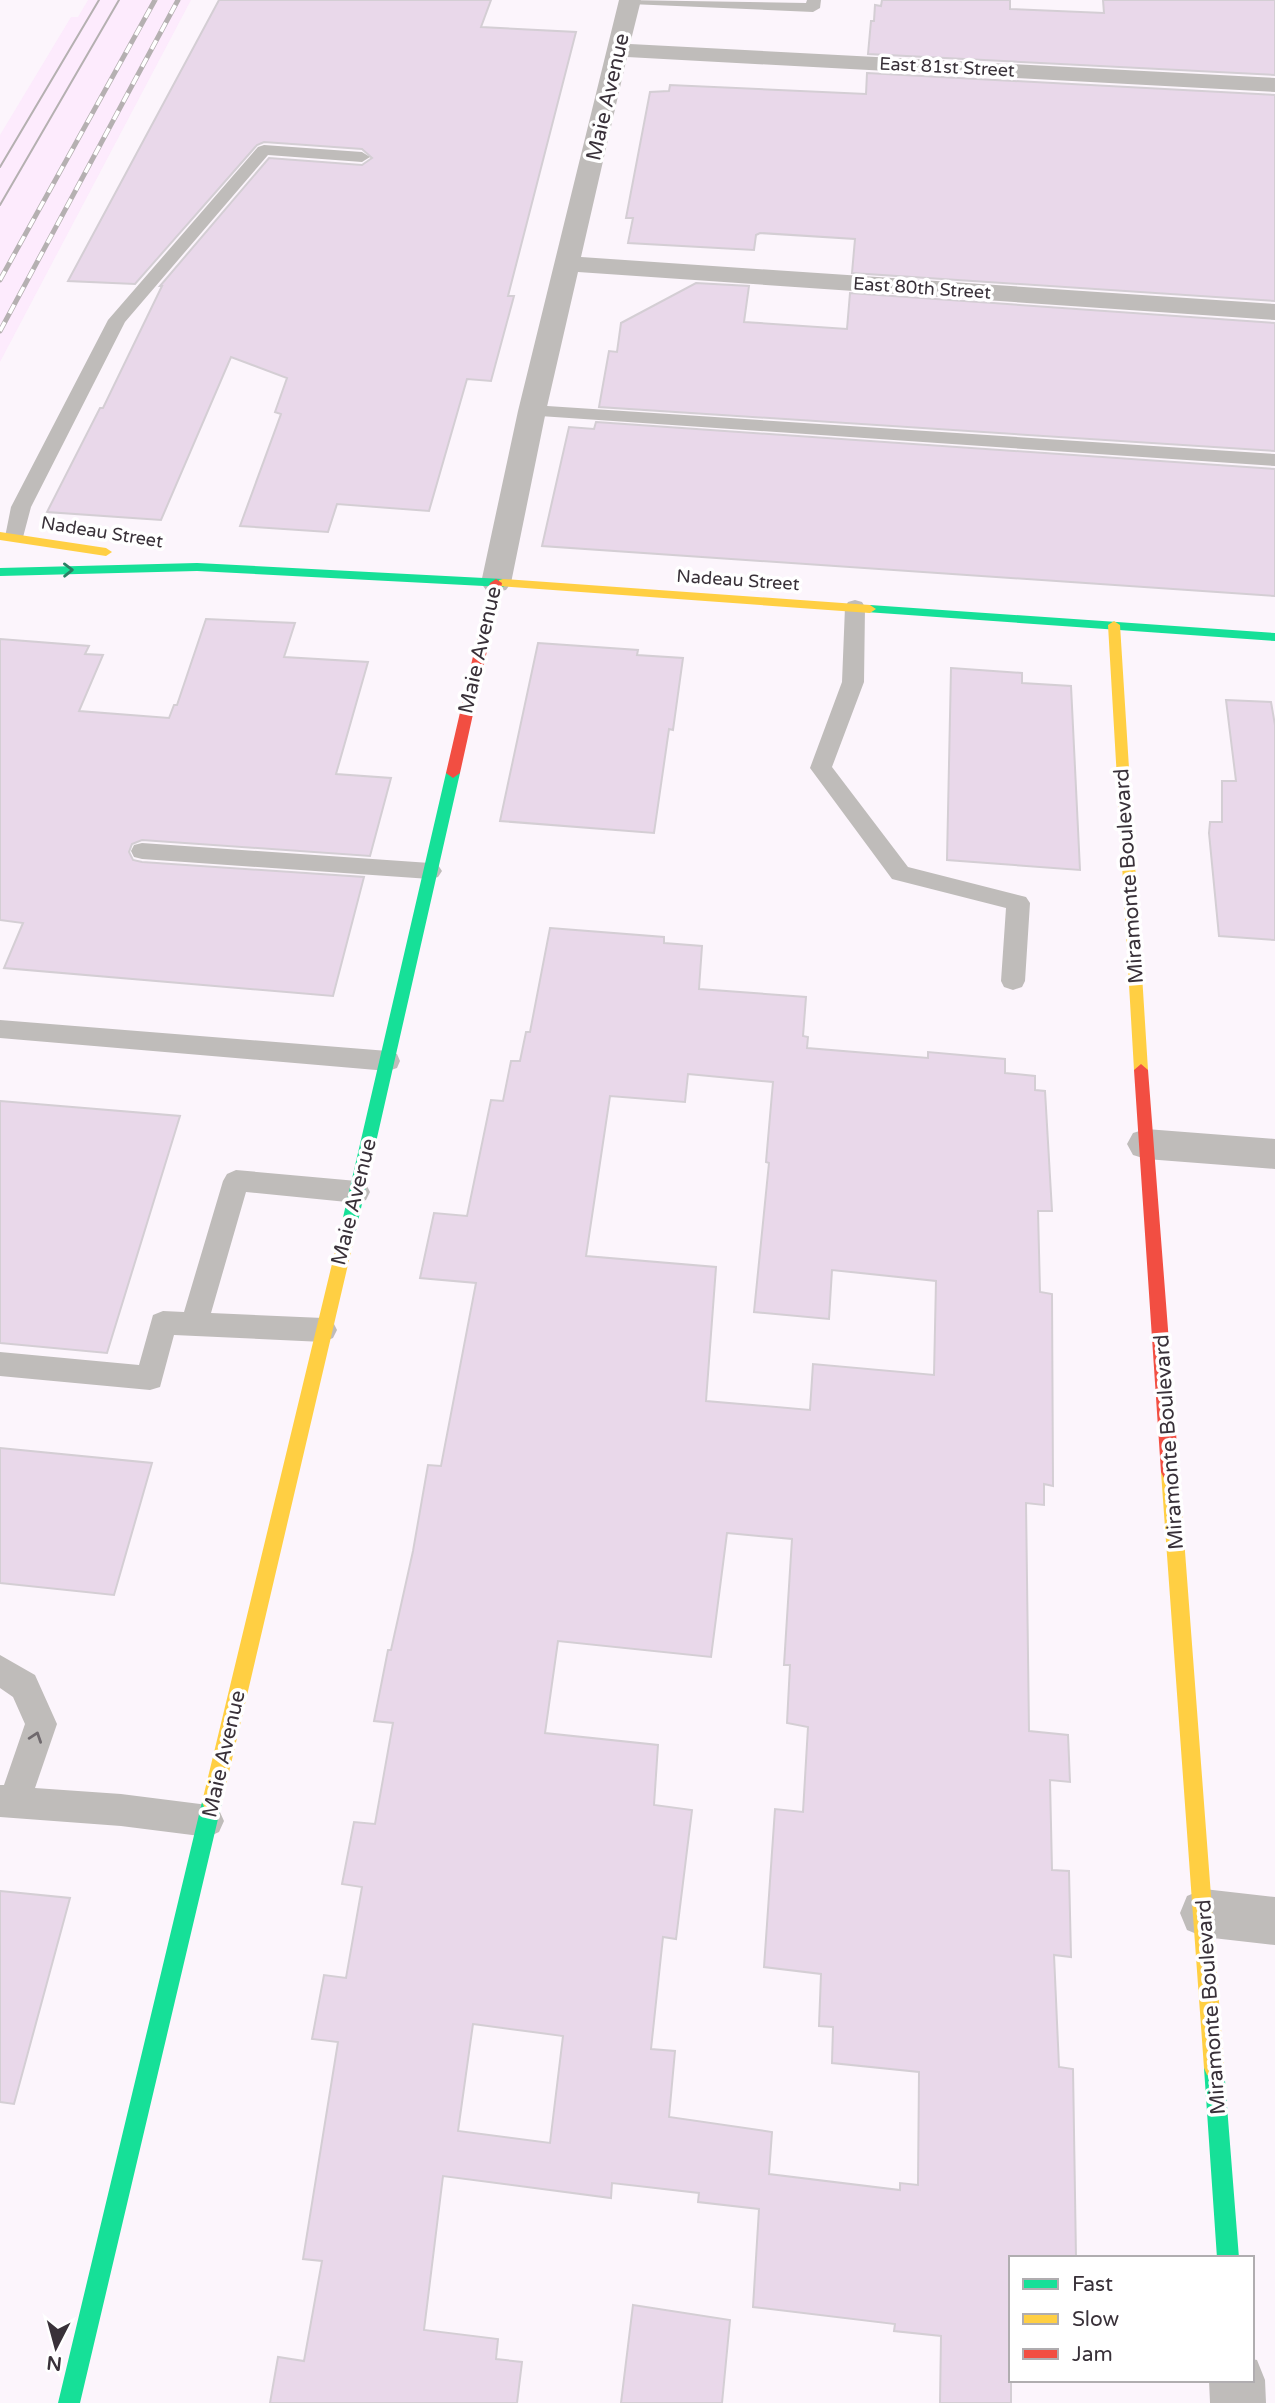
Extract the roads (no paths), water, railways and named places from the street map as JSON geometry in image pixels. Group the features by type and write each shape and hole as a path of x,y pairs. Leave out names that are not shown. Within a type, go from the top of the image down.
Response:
{"street":[{"name":"Maie Avenue","path":"69,2403 388,1061 532,411 630,0"},
{"name":"East 81st Street","path":"619,50 1275,85"},
{"name":"East 80th Street","path":"569,264 1275,312"},
{"name":"Nadeau Street","path":"7,537 197,567"},
{"name":"Nadeau Street","path":"0,572 197,567 496,583 1275,637"},
{"name":"Miramonte Boulevard","path":"1114,625 1146,1144 1205,1913 1228,2256"},
{"path":"1146,1144 1275,1154"},
{"path":"1205,1913 1275,1921"},
{"path":"1237,2382 1238,2403"}],"lane":[{"path":"630,0 813,8 814,0"},
{"path":"7,537 117,320 264,150 362,157"},
{"path":"532,411 1275,460"},
{"path":"855,607 853,682 821,768 900,873 1018,903 1013,981"},
{"path":"142,851 430,871"},
{"path":"0,1029 388,1061"},
{"path":"194,1324 236,1181 356,1192"},
{"path":"0,1364 150,1378 163,1323 323,1330"},
{"path":"0,1670 24,1686 41,1724 7,1802 121,1810 208,1821"}],"tram line":[{"path":"0,167 99,0"},
{"path":"0,205 119,0"}],"railway":[{"path":"0,280 155,0"},
{"path":"0,331 178,0"}]}
